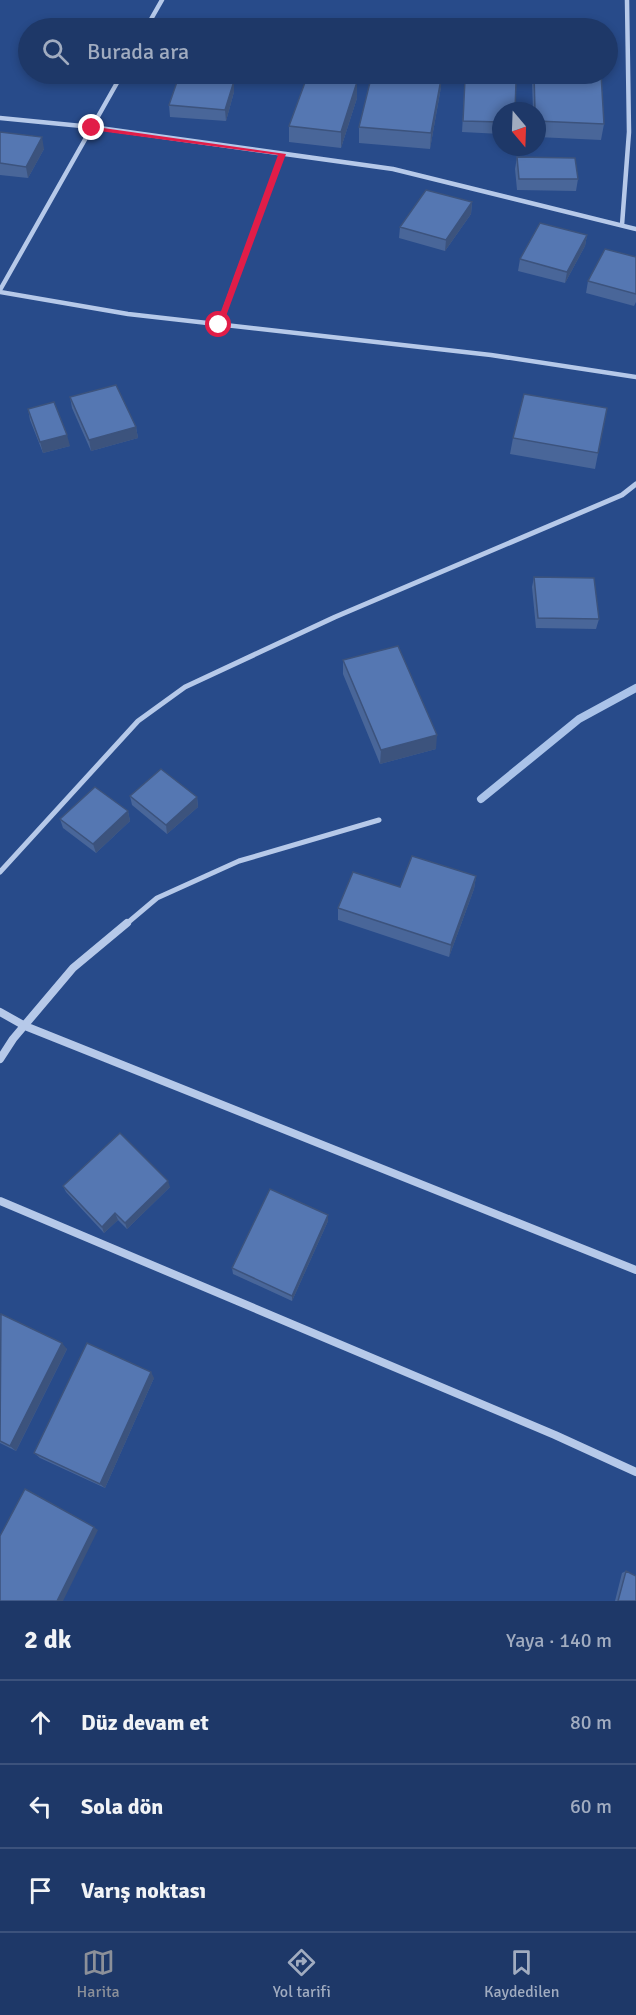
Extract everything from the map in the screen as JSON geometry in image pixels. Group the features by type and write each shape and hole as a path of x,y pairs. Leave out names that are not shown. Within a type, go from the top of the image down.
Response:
{"street":[{"path":"152,18 162,0"},
{"path":"622,225 629,132 627,0"},
{"path":"116,84 0,291 128,314 490,355 636,377"},
{"path":"0,118 92,128 393,169 636,229"},
{"path":"219,325 282,154"},
{"path":"0,872 138,721 185,687 335,617 621,495 636,484"},
{"path":"0,1059 74,968 157,898 239,861 379,820"},
{"path":"0,1012 25,1026 636,1270"},
{"path":"0,1201 544,1430 636,1472"}],"building":[{"path":"176,84 233,84 225,110 169,105"},
{"path":"304,84 356,84 341,132 289,126"},
{"path":"370,84 440,84 431,133 359,127"},
{"path":"465,84 516,84 515,102 492,102 492,122 463,121"},
{"path":"534,84 602,84 604,124 546,121 546,102 535,102"},
{"path":"0,132 42,137 26,167 0,163"},
{"path":"517,157 575,158 578,179 519,179"},
{"path":"426,190 472,202 446,240 400,227"},
{"path":"540,223 587,235 567,272 520,259"},
{"path":"605,249 636,257 636,294 588,281"},
{"path":"116,385 136,427 89,440 70,397"},
{"path":"524,394 607,408 598,453 513,438"},
{"path":"54,402 67,435 40,442 28,409"},
{"path":"534,577 594,578 599,619 538,618"},
{"path":"398,646 437,735 381,750 343,660"},
{"path":"161,769 197,797 166,825 130,796"},
{"path":"95,787 128,811 93,844 60,819"},
{"path":"412,856 476,876 451,945 338,908 353,872 400,887"},
{"path":"120,1133 168,1181 125,1223 115,1213 102,1227 63,1186"},
{"path":"270,1189 328,1215 292,1296 232,1268"},
{"path":"1,1314 62,1343 10,1446 0,1441"},
{"path":"87,1343 151,1372 100,1484 34,1453"},
{"path":"25,1489 94,1527 57,1601 0,1601 0,1536"},
{"path":"626,1571 636,1576 636,1601 618,1601"}],"waterway":[{"path":"481,799 579,719 636,688"}],"route":[{"path":"92,128 282,154 219,325"}]}
